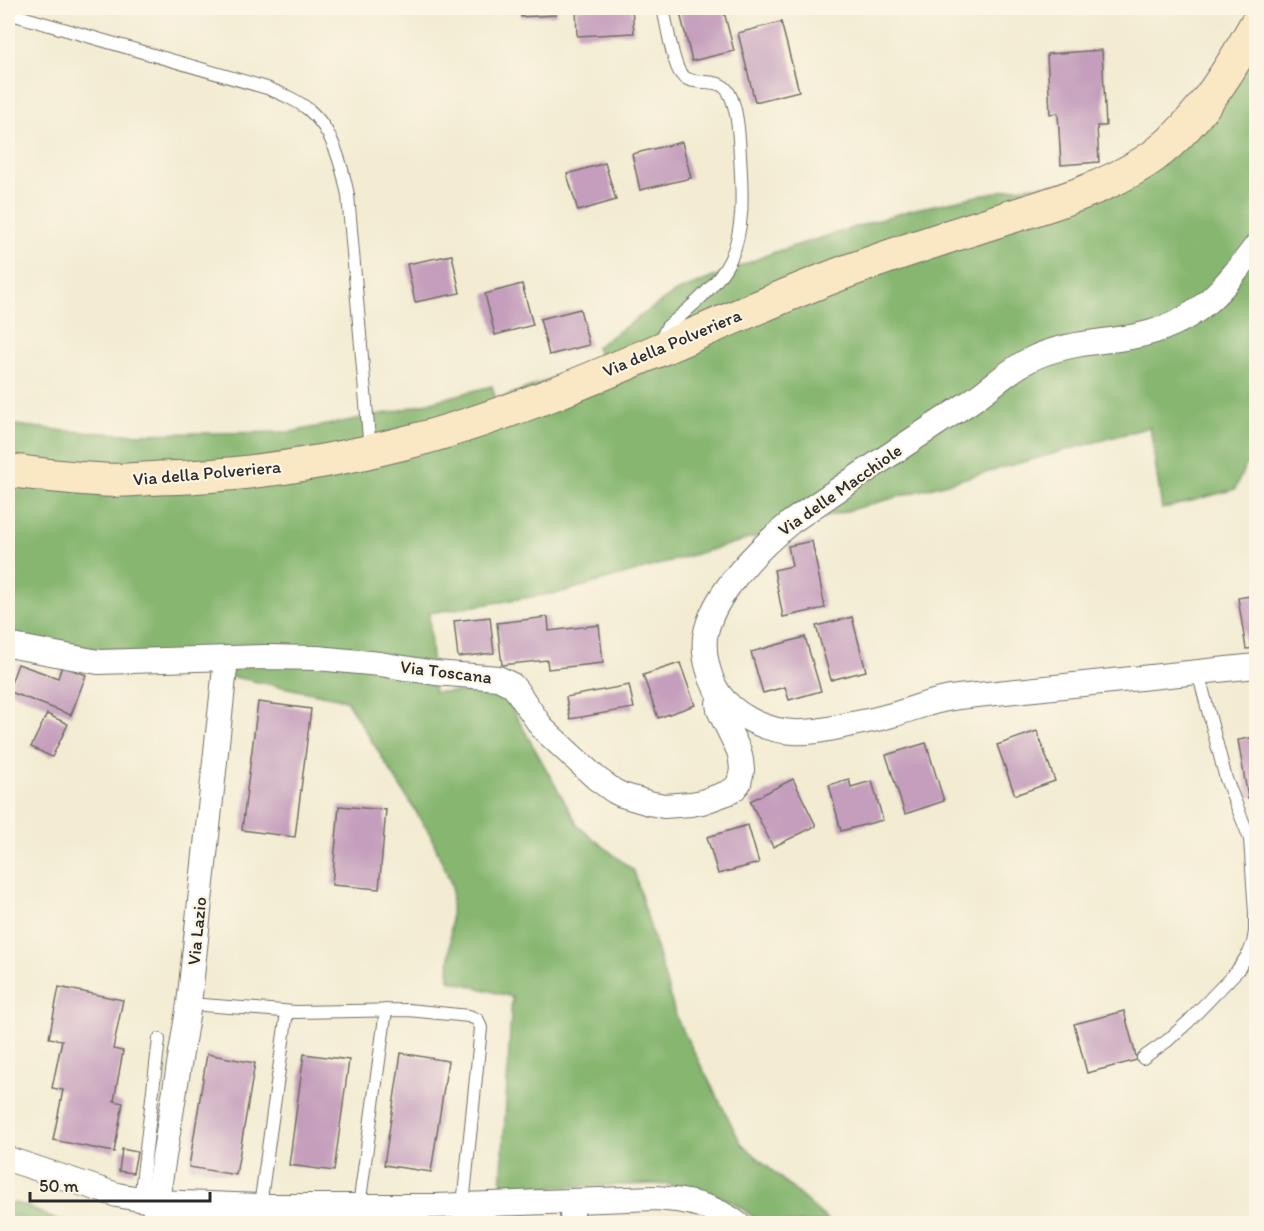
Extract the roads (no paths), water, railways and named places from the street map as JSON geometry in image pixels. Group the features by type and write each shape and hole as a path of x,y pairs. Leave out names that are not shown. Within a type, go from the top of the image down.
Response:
{"main road":[{"name":"Via della Polveriera","path":"8,470 43,476 107,480 186,477 263,470 321,461 417,440 519,406 831,278 923,245 1092,190 1147,161 1165,147 1252,44"}],"street":[{"name":"Via delle Macchiole","path":"1257,246 1228,283 1184,319 1132,338 1065,347 1029,360 1014,368 975,398 784,527 736,576 722,597 706,634 705,651 713,683 731,708 754,722 774,729 805,733 882,718 949,698 1257,666"},
{"name":"Via Toscana","path":"8,645 98,662 265,657 329,659 501,679 518,691 543,729 596,778 622,795 664,806 702,802 727,794 739,783 742,770 741,760 719,710 718,703 722,698"},
{"name":"Via Lazio","path":"150,1208 189,1004 226,659"},
{"path":"8,1159 150,1208 232,1214 260,1206 335,1215 359,1206 436,1215 463,1205 572,1213 647,1198 673,1199 706,1206 719,1211 738,1224"}],"lane":[{"path":"663,8 676,65 681,75 690,80 718,83 724,86 731,96 738,126 741,173 739,234 729,262 721,275 706,291 665,330 664,337 667,346"},
{"path":"8,13 267,88 299,103 319,120 337,154 348,195 370,451"},
{"path":"1143,1058 1188,1022 1227,982 1247,957 1254,938 1255,913 1250,838 1226,779 1198,672"},
{"path":"189,1004 287,1012 408,1010 475,1018 481,1028 463,1205"},
{"path":"359,1206 386,1010"},
{"path":"260,1206 287,1012"},
{"path":"150,1208 159,1039"}]}
